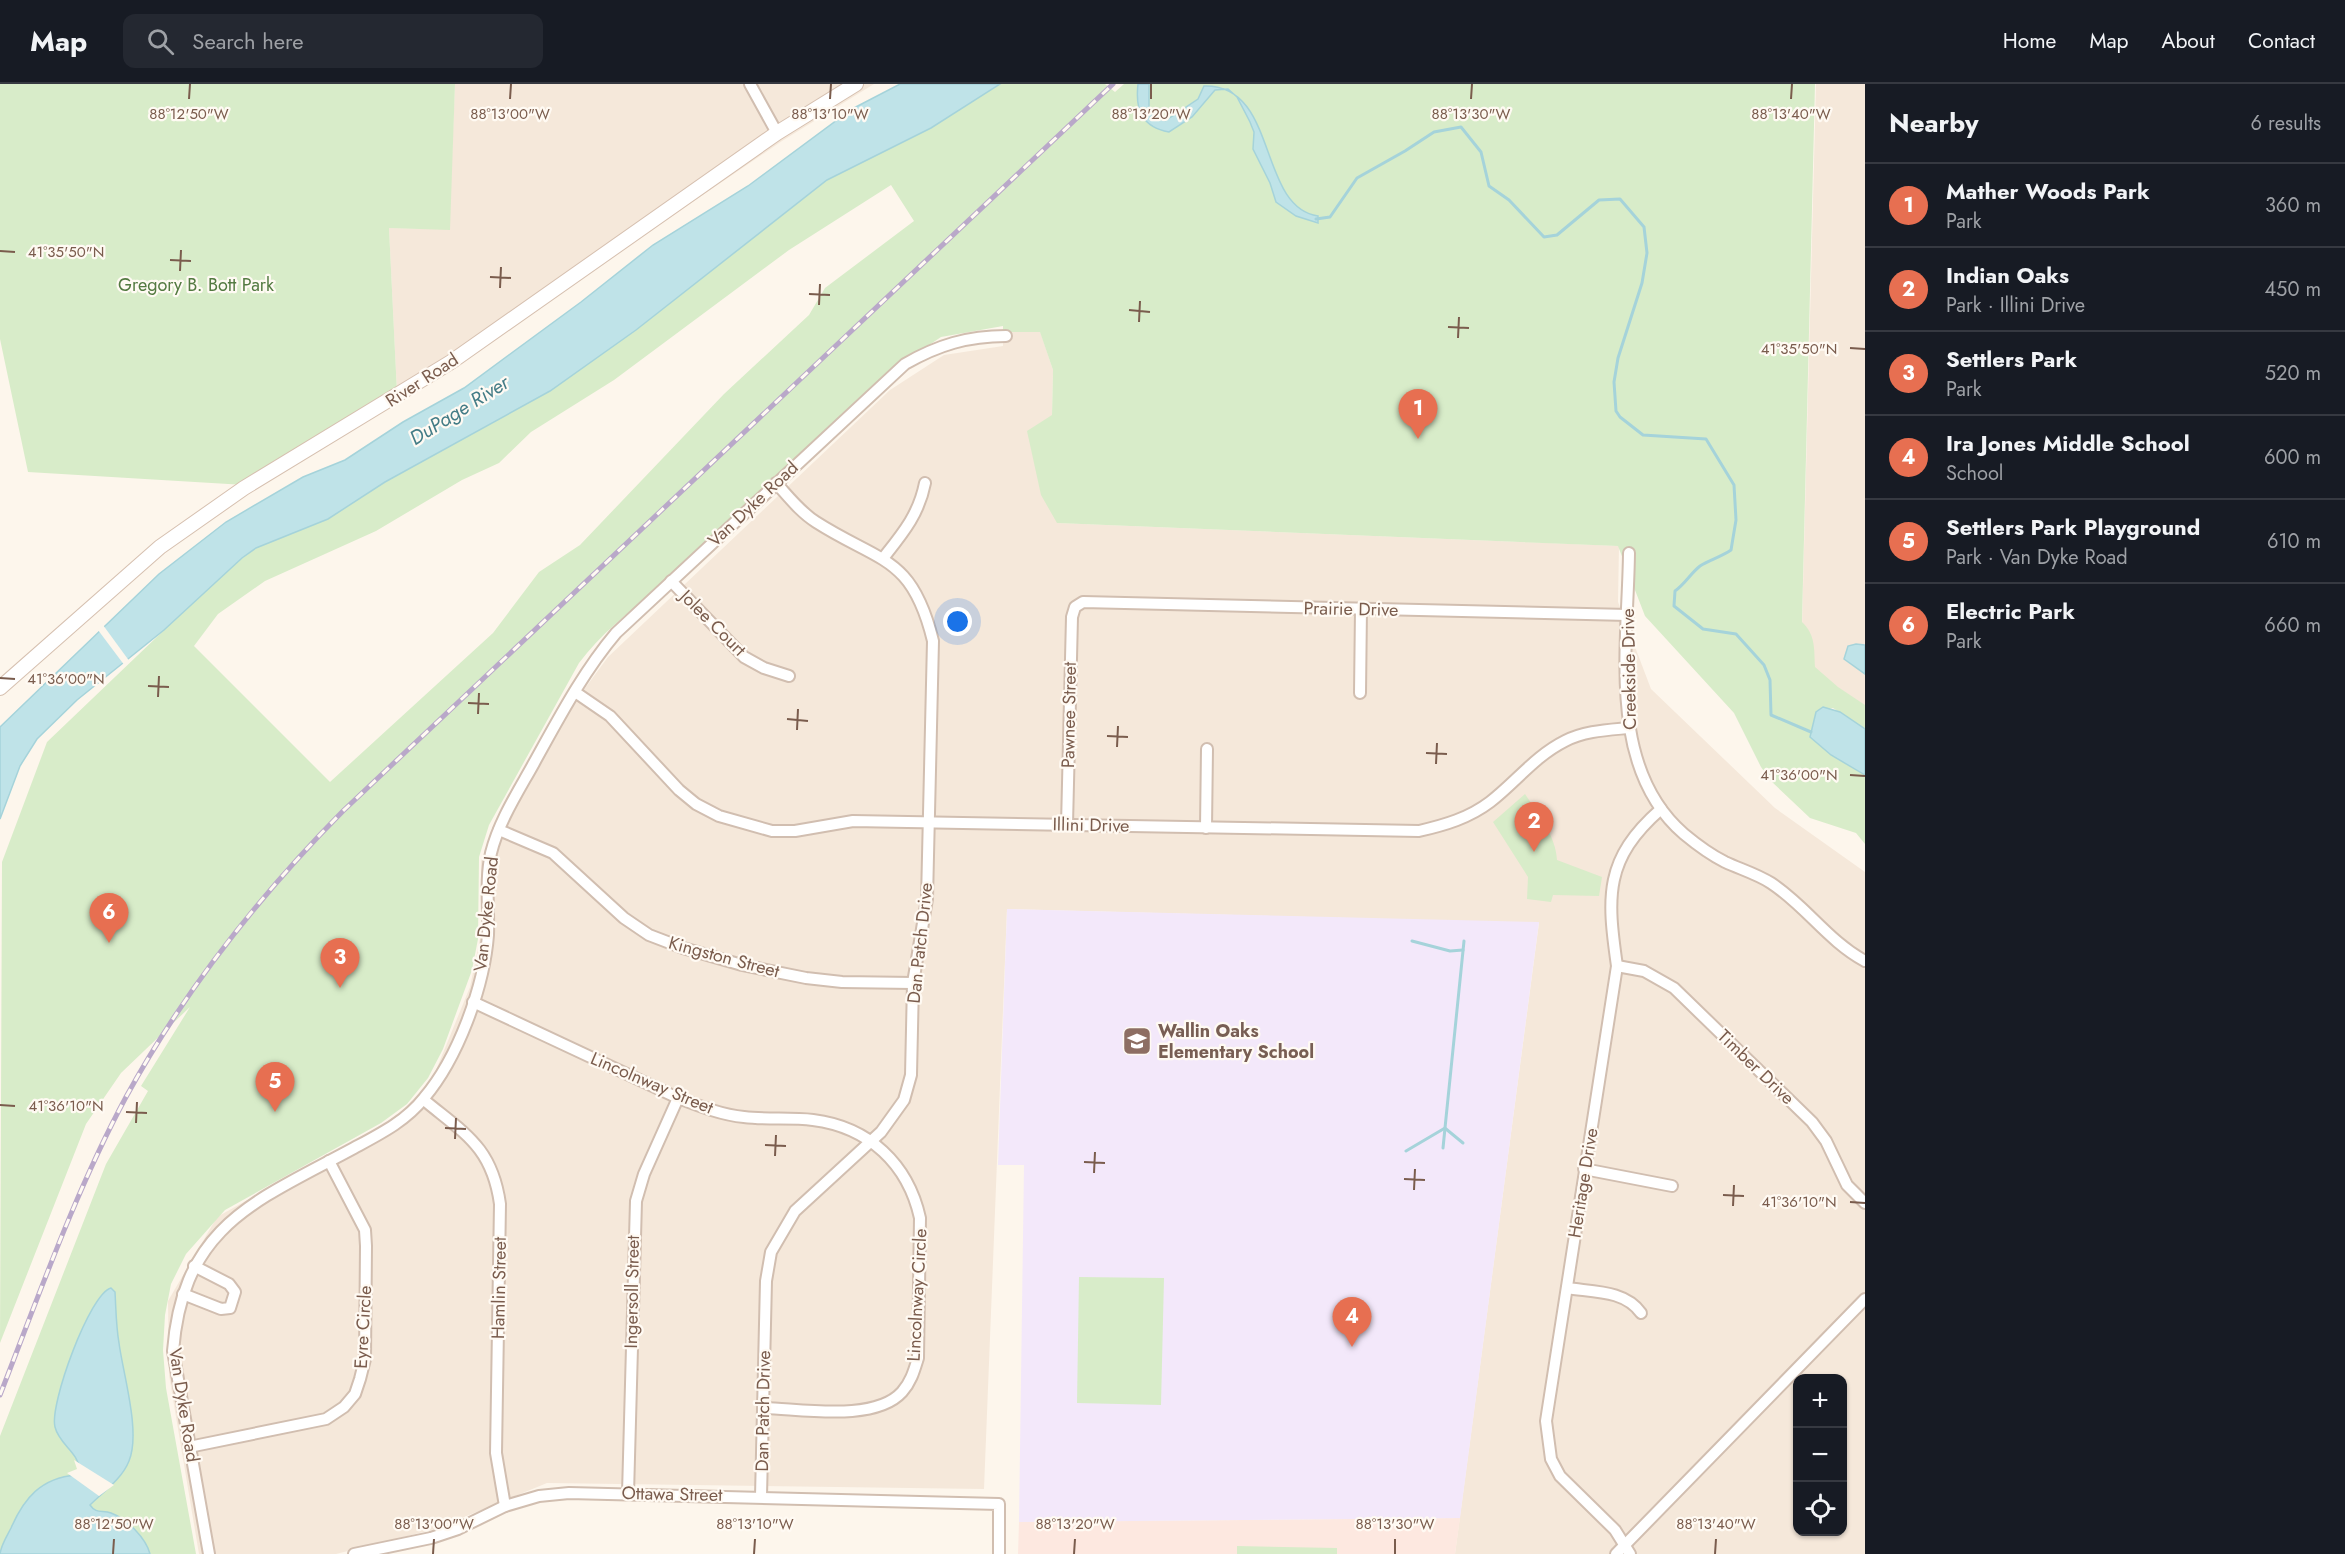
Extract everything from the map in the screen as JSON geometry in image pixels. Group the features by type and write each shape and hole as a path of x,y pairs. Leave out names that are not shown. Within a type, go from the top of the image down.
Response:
{"street":[{"path":"750,84 777,132"},
{"name":"River Road","path":"0,688 160,547 244,488 451,362 777,132 856,84"},
{"name":"Van Dyke Road","path":"209,1554 173,1351 175,1321 194,1266 218,1233 238,1213 401,1121 424,1100 452,1055 473,1002 483,967 488,936 491,855 499,830 507,811 595,658 616,633 905,364 947,343 977,336 1006,336"},
{"name":"Dan Patch Drive","path":"761,1496 765,1408 766,1281 771,1252 795,1211 873,1142 893,1118 904,1100 911,1075 913,983 927,899 933,641 927,617 916,590 884,557 813,520 776,483"},
{"path":"884,557 912,521 921,502 925,483"},
{"name":"Creekside Drive","path":"1629,553 1628,728 1634,758 1644,781 1662,809 1682,832 1723,861 1769,882 1792,899 1844,950 1865,961"},
{"name":"Jolee Court","path":"671,582 744,657 764,668 789,676"},
{"name":"Prairie Drive","path":"1075,607 1083,603 1628,615"},
{"name":"Pawnee Street","path":"1067,825 1072,617 1075,607"},
{"path":"1360,693 1361,609"},
{"name":"Illini Drive","path":"575,692 610,716 679,790 696,804 719,816 772,831 795,831 853,821 1419,831 1444,826 1467,817 1491,801 1543,754 1567,739 1597,731 1628,728"},
{"path":"1206,828 1207,749"},
{"name":"Heritage Drive","path":"1627,1550 1615,1530 1560,1476 1551,1459 1546,1421 1617,966 1610,912 1612,887 1619,861 1635,835 1662,809"},
{"name":"Kingston Street","path":"499,830 553,853 624,918 649,935 683,948 742,965 806,978 842,982 913,983"},
{"name":"Timber Drive","path":"1617,966 1644,971 1674,988 1812,1122 1826,1140 1847,1185 1865,1203"},
{"name":"Lincolnway Street","path":"473,1002 678,1098 744,1117 813,1120 833,1124 873,1142"},
{"name":"Ingersoll Street","path":"628,1494 636,1201 644,1174 678,1098"},
{"name":"Hamlin Street","path":"424,1100 472,1140 488,1158 497,1178 500,1204 496,1454 505,1506"},
{"name":"Lincolnway Circle","path":"765,1408 869,1410 900,1394 911,1380 918,1358 920,1218 915,1196 903,1172 891,1157 873,1142"},
{"name":"Eyre Circle","path":"189,1447 326,1419 344,1407 355,1394 364,1359 365,1230 329,1161"},
{"path":"1584,1169 1672,1186"},
{"path":"183,1294 221,1309 230,1308 235,1300 235,1292 229,1284 194,1266"},
{"path":"1567,1288 1622,1297 1635,1305 1641,1313"},
{"path":"1616,1554 1627,1550 1865,1299"},
{"name":"Ottawa Street","path":"354,1554 431,1538 458,1529 505,1506 539,1496 569,1493 761,1496 999,1504 999,1554"}],"shaded area":[{"path":"455,84 874,84 782,141 421,387 397,393 389,228 449,229"},
{"path":"1816,84 1865,84 1865,713 1801,667"},
{"path":"1040,331 1053,370 1052,415 1057,523 1619,546 1618,602 1651,689 1775,808 1865,872 1865,1554 1455,1554 1539,923 1007,909 984,1489 547,1483 435,1529 336,1554 199,1554 169,1375 168,1301 217,1217 395,1118 432,1080 470,987 481,934 481,861 513,786 608,657 890,390 944,355 1003,346 1003,332"},
{"path":"1007,909 1539,922 1460,1518 1019,1522 1024,1165 998,1165"},
{"path":"1460,1518 1455,1554 1018,1554 1019,1522"}],"green space":[{"name":"Gregory B. Bott Park","path":"0,84 455,84 450,230 389,228 397,393 245,485 28,472 0,339"},
{"path":"1000,84 1105,84 1115,92 1124,84 1815,84 1802,622 1812,637 1815,667 1838,687 1865,705 1865,729 1833,708 1816,712 1810,737 1831,755 1865,775 1865,844 1856,833 1810,818 1771,781 1761,767 1734,713 1645,616 1618,546 1057,523 1041,495 1027,431 1052,415 1053,370 1040,332 1003,332 1003,326 941,337 882,377 654,592 614,625 579,663 489,825 479,857 478,939 472,970 443,1049 428,1078 407,1104 381,1123 225,1210 186,1254 171,1284 165,1315 163,1350 166,1388 196,1554 0,1554 0,1436 106,1164 148,1091 141,1086 190,1007 121,1073 86,1124 0,1343 2,862 47,742 229,568 256,548 328,519 385,482 550,391 636,330 827,180 931,128","holes":["891,185 914,221 825,288 809,315 724,394 580,545 539,572 493,633 330,782 194,646 218,614 265,581 376,531 462,480 499,463 531,432 614,380 789,250"]},
{"path":"1525,794 1550,834 1557,860 1602,877 1599,896 1553,895 1551,902 1527,899 1528,877 1493,822"},
{"path":"1079,1277 1164,1278 1161,1405 1077,1403"},
{"path":"1237,1546 1337,1548 1337,1554 1237,1554"}],"water":[{"name":"DuPage River","path":"900,84 1000,84 931,128 827,180 636,330 550,391 385,482 328,519 256,548 242,558 164,630 77,700 37,739 20,766 0,819 0,727 159,574 226,522 303,477 345,460 403,422 464,388 581,302 653,245 748,186 852,109"},
{"path":"1138,84 1149,84 1149,110 1156,118 1165,121 1198,99 1204,86 1222,89 1215,90 1192,117 1169,132 1152,126 1142,116 1138,102"},
{"path":"1238,99 1245,104 1257,124 1285,192 1299,208 1318,216 1318,223 1296,216 1276,202 1270,183 1253,149 1254,132"},
{"path":"1865,645 1865,674 1844,659 1848,646"},
{"path":"1823,707 1840,712 1865,729 1865,775 1831,755 1810,737 1816,712"},
{"path":"111,1288 115,1292 118,1337 130,1403 132,1449 122,1474 90,1505 97,1511 108,1512 129,1524 140,1536 150,1554 0,1554 16,1517 35,1491 53,1480 76,1475 80,1470 76,1458 60,1438 55,1427 58,1397 82,1328 102,1295"}],"pier":[{"path":"103,625 130,662 125,666 98,630"},
{"path":"74,1460 114,1485 99,1496 67,1473 77,1469"}],"waterway":[{"path":"1316,219 1330,217 1357,178 1434,132 1461,127 1481,152 1489,186 1509,200 1544,237 1557,235 1599,200 1620,199 1644,227 1647,253 1642,283 1618,358 1614,382 1616,411 1620,417 1643,435 1706,439 1734,485 1736,520 1731,550 1697,569 1675,591 1674,606 1703,629 1736,634 1764,665 1770,680 1771,715 1811,732"},
{"path":"1412,941 1450,951 1463,950"},
{"path":"1406,1151 1445,1128 1464,941"},
{"path":"1443,1148 1445,1128"},
{"path":"1446,1129 1463,1143"}],"railway":[{"path":"0,1395 74,1207 126,1097 172,1020 252,911 343,811 1113,84"}],"place":[{"name":"Mather Woods Park","path":"1418,439"},
{"name":"Indian Oaks","path":"1534,852"},
{"name":"Electric Park","path":"109,943"},
{"name":"Settlers Park","path":"340,988"},
{"name":"Wallin Oaks Elementary School","path":"1137,1041"},
{"name":"Settlers Park Playground","path":"275,1112"},
{"name":"Ira Jones Middle School","path":"1352,1347"}]}
